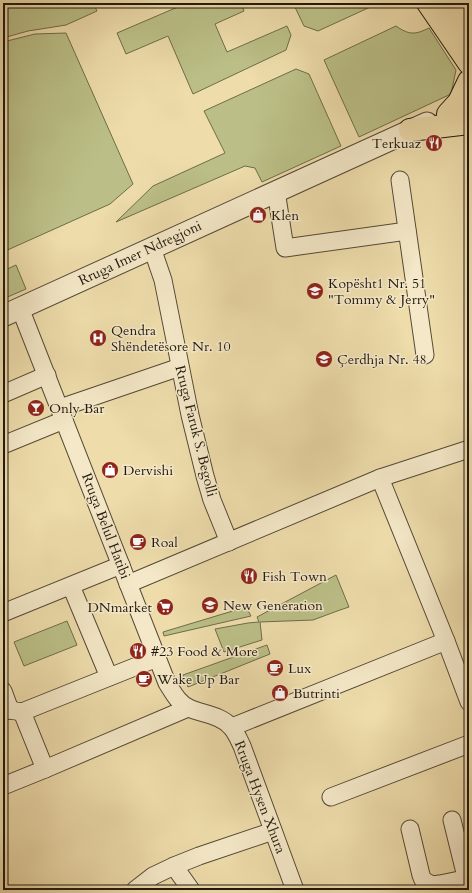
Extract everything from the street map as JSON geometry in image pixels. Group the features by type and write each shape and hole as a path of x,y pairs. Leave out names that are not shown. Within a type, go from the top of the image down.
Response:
{"main road":[{"path":"428,3 469,69 459,102 448,114"},
{"path":"448,3 469,34"},
{"path":"410,130 469,123"}],"street":[{"name":"Rruga Imer Ndregjoni","path":"12,312 410,130 469,106"},
{"path":"400,180 425,355"},
{"path":"276,191 285,248 407,231"},
{"name":"Rruga Faruk S. Begolli","path":"152,248 163,280 190,415 205,476 212,500 229,542"},
{"name":"Rruga Belul Hatibi","path":"12,312 47,375 167,683 173,693 188,708"},
{"path":"3,445 62,414 180,367"},
{"path":"3,394 47,375"},
{"path":"128,584 380,478 469,449"},
{"path":"380,478 469,701"},
{"path":"3,613 121,565"},
{"path":"71,586 109,678"},
{"path":"232,727 446,641"},
{"path":"12,711 109,678 157,658"},
{"path":"3,691 12,711 45,770"},
{"path":"3,786 45,770 188,708"},
{"name":"Rruga Hysen Xhura","path":"188,708 218,718 232,727 242,746 295,890"},
{"path":"331,797 469,744"},
{"path":"410,829 423,880 432,885 468,882 452,820"},
{"path":"135,890 153,876 174,866 274,831"},
{"path":"174,866 191,890"}],"green space":[{"path":"18,3 93,3 97,11 66,25 28,31 3,38 3,10"},
{"path":"187,3 241,3 244,11 215,24 227,52 287,26 291,35 286,50 193,94 168,36 126,54 117,33"},
{"path":"293,3 379,3 318,31 304,26"},
{"path":"396,26 412,33 420,32 429,28 456,70 451,94 359,137 324,60"},
{"path":"66,33 133,184 110,204 3,252 3,42 35,34"},
{"path":"296,69 309,74 341,146 262,182 255,168 245,166 116,222 153,186 225,153 204,111"},
{"path":"16,265 26,289 3,299 3,271"},
{"path":"336,575 349,607 313,620 260,622 262,640 224,652 215,629 259,622 257,617"},
{"path":"246,607 251,616 164,636 163,632"},
{"path":"67,621 77,645 24,666 14,642"},
{"path":"267,645 270,654 188,687 183,675"}],"place":[{"name":"Terkuaz","path":"434,143"},
{"name":"Klen","path":"258,215"},
{"name":"Kopësht1 Nr. 51 \"Tommy & Jerry\"","path":"315,291"},
{"name":"Qendra Shëndetësore Nr. 10","path":"98,338"},
{"name":"Çerdhja Nr. 48","path":"324,359"},
{"name":"Only Bar","path":"36,408"},
{"name":"Dervishi","path":"110,470"},
{"name":"Roal","path":"138,542"},
{"name":"Fish Town","path":"249,576"},
{"name":"New Generation","path":"210,605"},
{"name":"DNmarket","path":"165,607"},
{"name":"#23 Food & More","path":"138,651"},
{"name":"Lux","path":"275,668"},
{"name":"Wake Up Bar","path":"144,679"},
{"name":"Butrinti","path":"280,693"}]}
